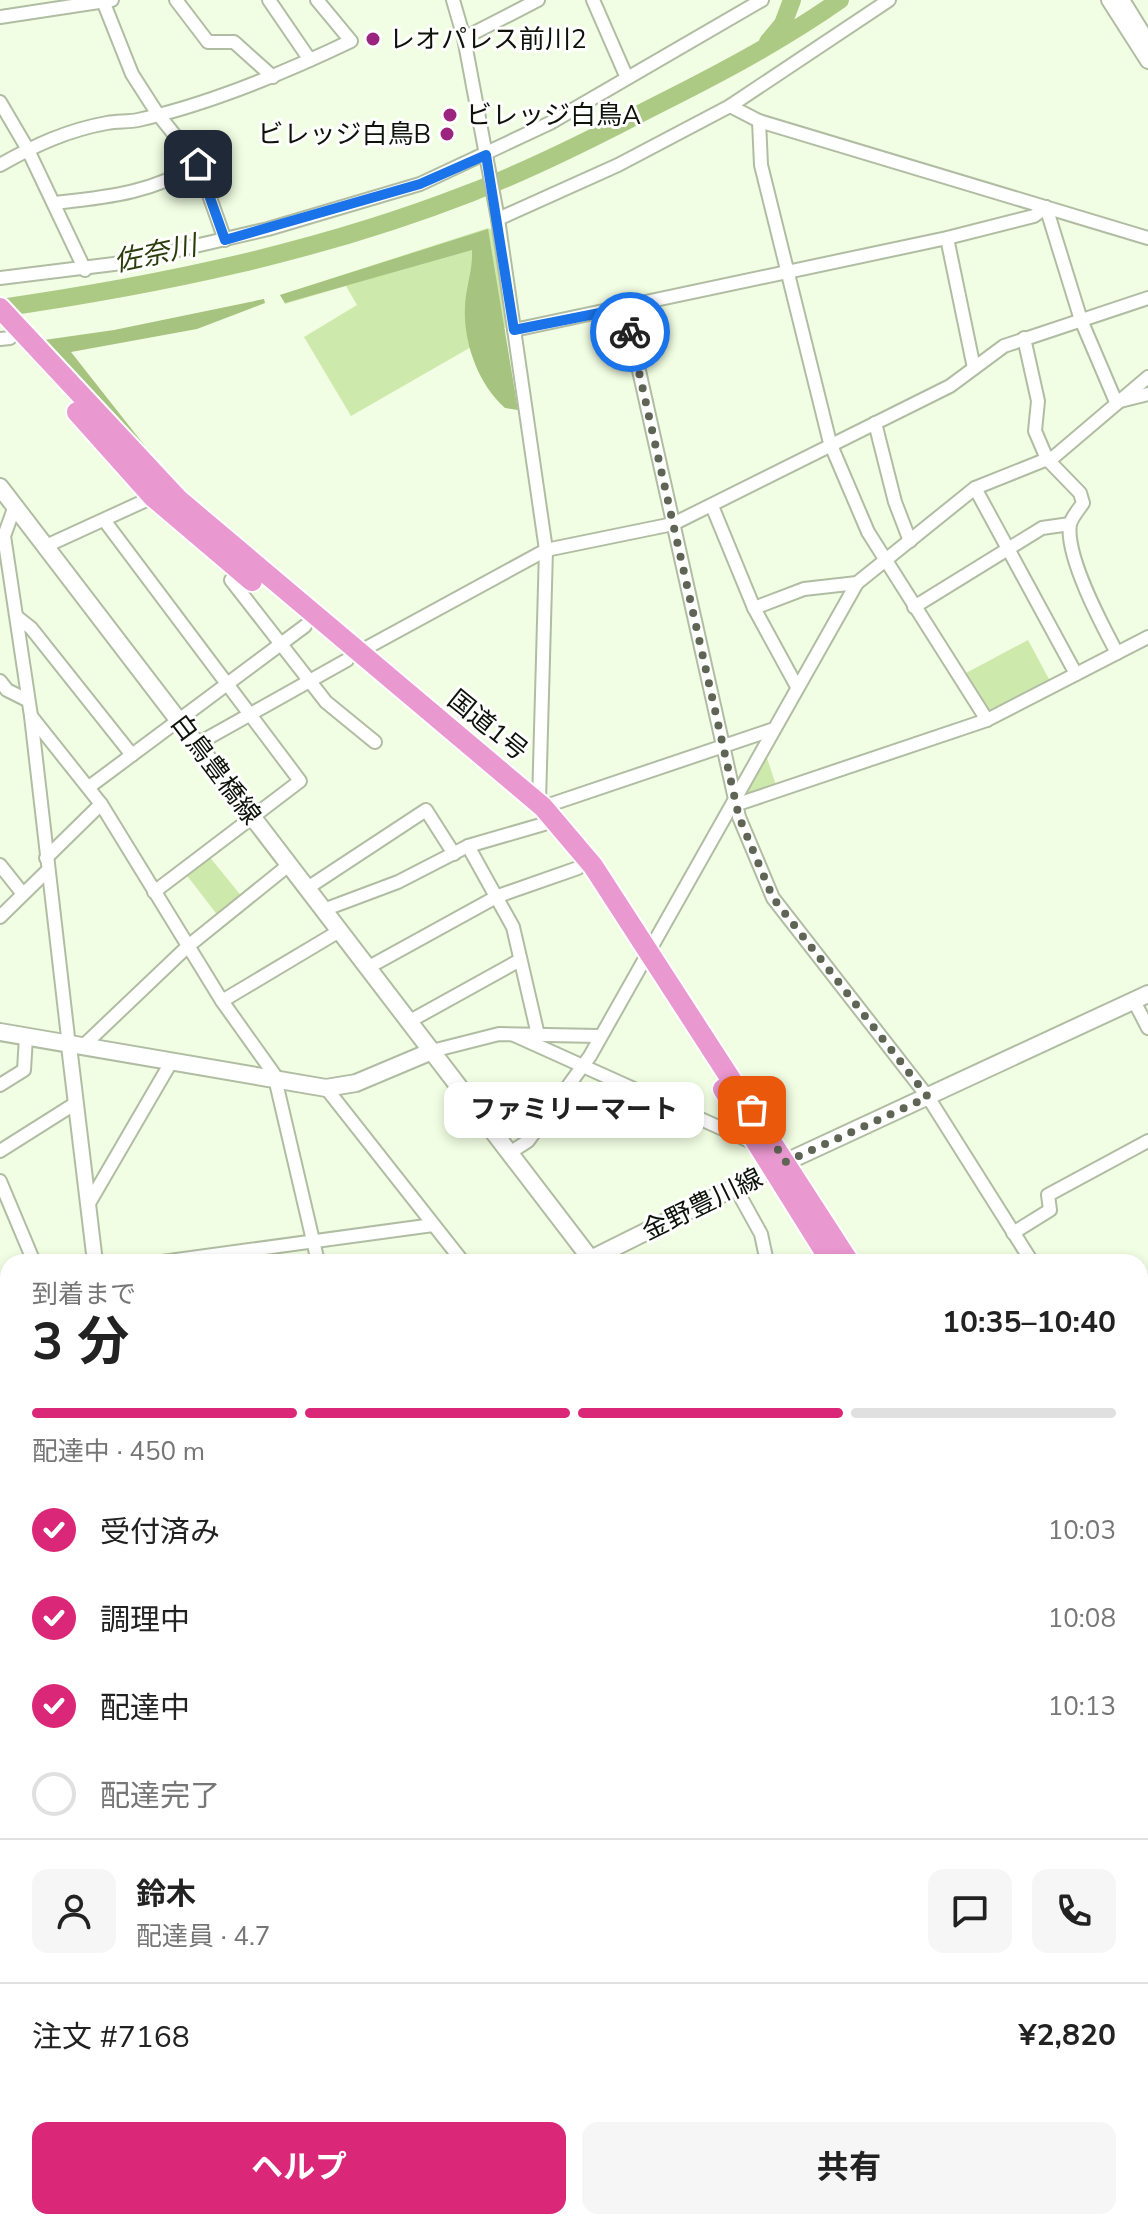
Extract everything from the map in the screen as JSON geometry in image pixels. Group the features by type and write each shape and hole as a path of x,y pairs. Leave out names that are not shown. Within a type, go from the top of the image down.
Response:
{"highway":[{"name":"国道1号","path":"0,308 8,334 153,497 305,626 352,656"},
{"name":"国道1号","path":"8,334 179,500 352,656 542,811 593,866 757,1144 779,1166 827,1254"},
{"name":"国道1号","path":"542,811 578,868 647,958 779,1166 843,1254"}],"main road":[{"name":"白鳥豊橋線","path":"0,487 432,1051"},
{"name":"金野豊川線","path":"604,1254 779,1166 1141,998"},
{"path":"0,1032 170,1064 326,1088 356,1083 432,1051"},
{"name":"金野豊川線","path":"432,1051 585,1254"}],"street":[{"path":"0,17 112,0"},
{"path":"176,0 208,42 216,45 234,42 273,77"},
{"path":"269,0 310,60"},
{"path":"0,165 27,148 67,132 138,120 273,77 351,41 317,0"},
{"path":"453,0 464,38 497,216 546,550 542,811"},
{"path":"464,38 538,0"},
{"path":"593,0 627,78"},
{"path":"0,278 85,270 225,240 420,184 487,159 762,0"},
{"path":"497,216 604,172 730,106 889,0"},
{"path":"1109,0 1138,27 1148,61"},
{"path":"1122,0 1148,42"},
{"path":"103,1 132,74 157,113 198,164 225,240"},
{"path":"0,102 55,203 85,270"},
{"path":"730,106 759,121 1148,238"},
{"path":"759,121 761,165 830,443 868,532 987,720"},
{"path":"55,203 143,190 169,182 198,164"},
{"path":"514,330 947,238 1034,216 1046,207"},
{"path":"1046,207 1081,320 1116,402"},
{"path":"947,238 974,368"},
{"path":"199,743 546,550 673,524 830,443 950,386 1024,338 1148,298"},
{"path":"625,308 724,743 735,805 773,898 928,1097 1027,1254"},
{"path":"1024,338 1038,401 1035,431 1047,459 1080,493 1083,503 1070,524 1087,596 1117,653"},
{"path":"511,1152 528,1141 583,1067 735,805 771,730 857,583 975,488 1047,459 1148,377"},
{"path":"1116,402 1148,394"},
{"path":"875,423 895,502 910,541"},
{"path":"975,488 1076,674"},
{"path":"46,546 153,497"},
{"path":"15,506 4,536 31,716 46,865 75,1046 76,1103 91,1254"},
{"path":"712,506 754,608 796,685"},
{"path":"104,520 300,781 154,892"},
{"path":"914,607 1006,547 1042,528 1070,524"},
{"path":"231,580 308,682 326,702 375,742"},
{"path":"754,608 804,589 857,583"},
{"path":"17,617 31,628 132,755"},
{"path":"89,787 305,626"},
{"path":"735,805 987,720 1148,637"},
{"path":"0,681 7,690 27,700"},
{"path":"31,716 101,804 187,947 277,1081 316,1254"},
{"path":"326,909 398,882 542,811 724,743 771,730"},
{"path":"0,917 101,804"},
{"path":"309,887 426,810 454,854"},
{"path":"468,846 513,927 538,1035"},
{"path":"75,1046 187,947 290,864"},
{"path":"0,865 23,894"},
{"path":"369,967 498,896 578,868"},
{"path":"222,1001 341,930"},
{"path":"410,1021 520,960"},
{"path":"1141,998 1148,1028"},
{"path":"514,1035 757,1144"},
{"path":"432,1051 483,1036 599,1036"},
{"path":"0,1085 24,1070 26,1037"},
{"path":"88,1205 170,1064"},
{"path":"326,1088 457,1254"},
{"path":"0,1151 76,1103"},
{"path":"1013,1233 1050,1210 1048,1195 1148,1141"},
{"path":"0,1181 31,1254"},
{"path":"735,1187 761,1234 765,1254"},
{"path":"250,1254 433,1225"}],"green space":[{"path":"488,228 492,230 506,327 351,416 304,337 357,305 346,286 285,304 280,295"},
{"path":"488,229 518,410 505,408 495,398 474,362 465,320 472,250 285,303 280,295"},
{"path":"264,299 265,303 197,329 71,352 178,488 37,341 114,330"},
{"path":"1028,640 1050,681 994,710 989,709 966,673"},
{"path":"765,752 776,785 745,795 744,793"},
{"path":"208,855 243,898 219,917 185,873"}],"waterway":[{"path":"768,42 783,24 792,0"},
{"name":"佐奈川","path":"0,308 119,289 238,264 413,214 516,174 607,131 748,57 840,0"}],"way so far":[{"path":"630,332 739,817 773,898 791,917 928,1097 786,1162 752,1110"}],"place":[{"name":"レオパレス前川2","path":"373,39"},
{"name":"ビレッジ白鳥A","path":"450,115"},
{"name":"ビレッジ白鳥B","path":"447,134"},
{"name":"ファミリーマート","path":"752,1110"}],"route":[{"path":"198,164 225,240 420,184 486,155 514,330 625,308 630,332"}]}
